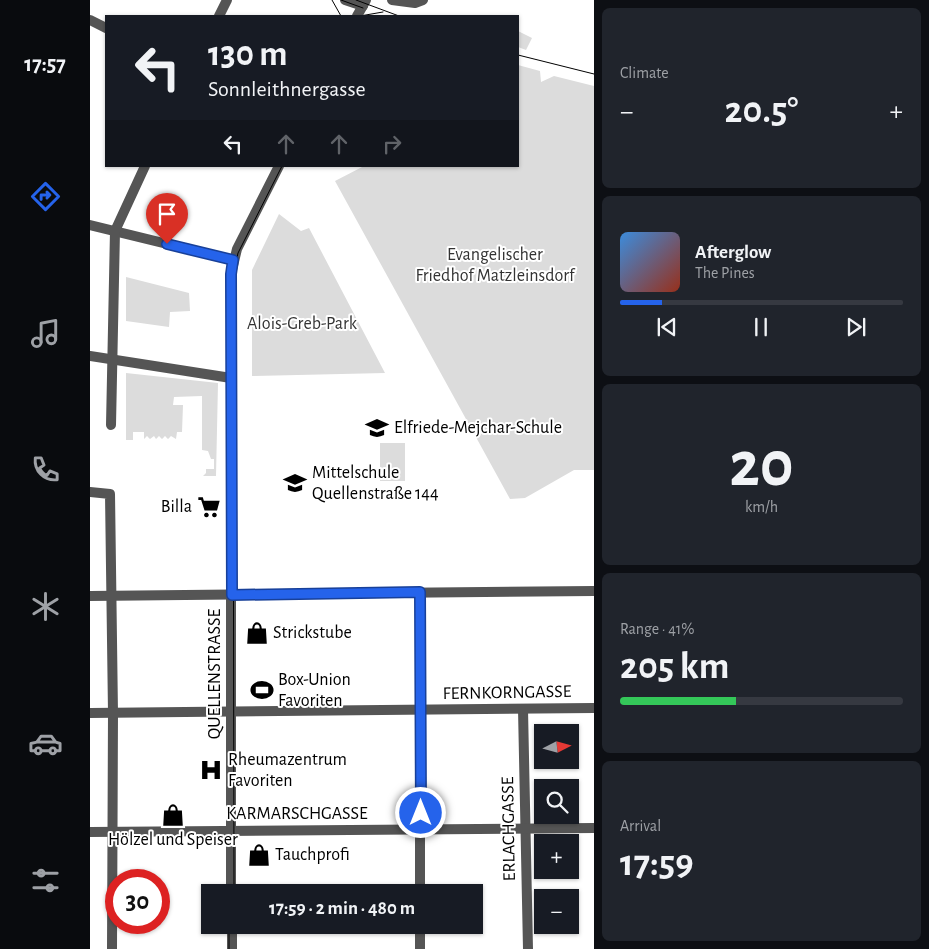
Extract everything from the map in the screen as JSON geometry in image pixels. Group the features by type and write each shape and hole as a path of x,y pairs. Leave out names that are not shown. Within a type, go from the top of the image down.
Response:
{"street":[{"path":"220,15 227,0"},
{"path":"345,0 365,3 358,15"},
{"path":"392,0 415,3 423,0"},
{"path":"90,20 105,28"},
{"path":"111,425 115,231 145,167"},
{"name":"QUELLENSTRASSE","path":"231,884 231,274 233,260 278,167"},
{"path":"90,225 233,260"},
{"path":"90,356 231,378"},
{"path":"90,492 110,494 113,713 112,949"},
{"path":"420,592 420,884"},
{"path":"90,596 594,592"},
{"name":"FERNKORNGASSE","path":"90,713 594,708"},
{"name":"ERLACHGASSE","path":"524,709 528,949"},
{"name":"KARMARSCHGASSE","path":"90,832 594,828"},
{"path":"232,934 232,949"},
{"path":"420,934 420,949"}],"green space":[{"path":"519,32 532,38 526,50 519,47"},
{"name":"Evangelischer Friedhof Matzleinsdorf","path":"519,65 540,71 541,82 554,76 594,86 594,470 574,470 525,498 510,499 335,181 362,167 519,167"},
{"name":"Alois-Greb-Park","path":"279,214 301,231 309,228 385,373 252,376 252,270"},
{"path":"126,277 189,293 190,311 170,312 169,327 126,321"},
{"path":"126,373 218,383 216,476 203,476 206,473 206,469 214,469 214,459 211,459 208,451 202,450 202,396 174,397 173,405 183,405 182,432 177,432 176,439 171,436 168,439 165,436 162,439 159,436 156,439 154,436 150,439 147,436 144,439 144,432 133,432 133,440 126,440"},
{"path":"380,443 405,443 405,481 380,481"}],"tram line":[{"path":"332,0 340,15"},
{"path":"341,0 363,8"},
{"path":"356,0 396,15"},
{"path":"366,15 383,12"},
{"path":"519,55 594,74"},
{"path":"234,884 233,275 238,253 281,167"},
{"path":"229,934 229,949"}],"place":[{"name":"Elfriede-Mejchar-Schule","path":"377,428"},
{"name":"Mittelschule Quellenstraße 144","path":"295,483"},
{"name":"Billa","path":"209,507"},
{"name":"Strickstube","path":"257,633"},
{"name":"Box-Union Favoriten","path":"262,690"},
{"name":"Rheumazentrum Favoriten","path":"211,770"},
{"name":"Hölzel und Speiser","path":"173,815"},
{"name":"Tauchprofi","path":"259,855"}],"route":[{"path":"167,244 233,260 231,274 232,595 420,592 421,813"}]}
